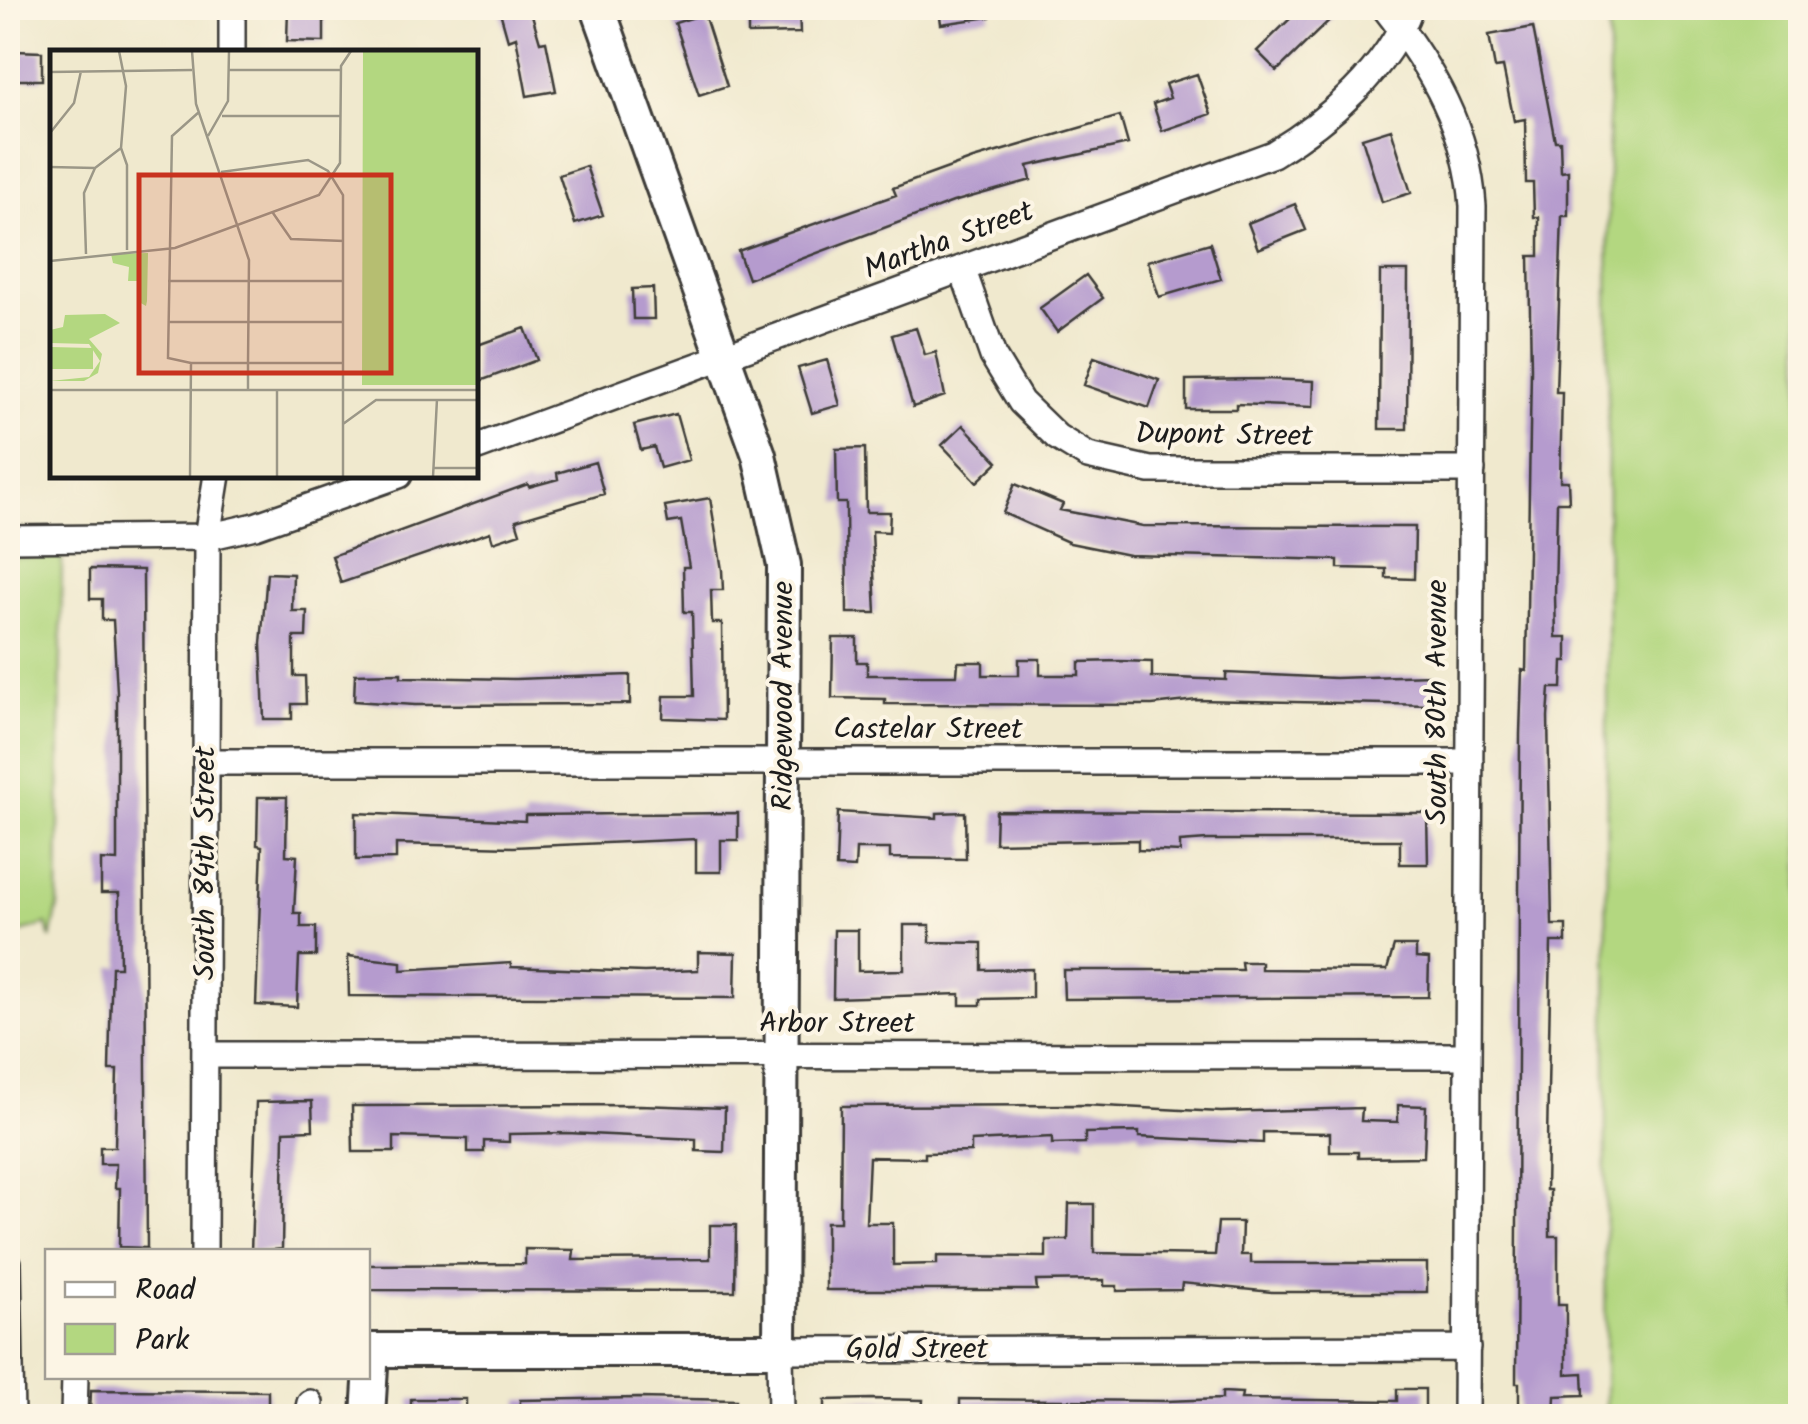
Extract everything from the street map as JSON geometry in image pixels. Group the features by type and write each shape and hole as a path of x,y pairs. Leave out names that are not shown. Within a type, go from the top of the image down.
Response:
{"main road":[{"name":"Ridgewood Avenue","path":"598,8 726,356 780,532 786,613 780,1350"},
{"name":"Gold Street","path":"370,1350 450,1362 780,1350"},
{"path":"368,1416 369,1379"}],"street":[{"path":"232,8 232,50"},
{"name":"South 80th Avenue","path":"1385,8 1406,18 1454,116 1470,166 1466,1416"},
{"name":"Martha Street","path":"478,447 1273,154 1312,128 1364,79 1406,18"},
{"name":"Dupont Street","path":"963,271 994,356 1021,402 1057,437 1088,456 1150,470 1472,470"},
{"name":"South 84th Street","path":"204,1249 207,537 217,478"},
{"path":"8,539 207,537 254,526 390,478"},
{"name":"Castelar Street","path":"206,762 1470,762"},
{"name":"Arbor Street","path":"206,1055 1468,1056"},
{"path":"8,1263 11,1416"},
{"name":"Gold Street","path":"780,1350 1466,1348"},
{"name":"Ridgewood Avenue","path":"780,1350 781,1416"},
{"path":"74,1416 76,1379"}],"green space":[{"path":"1609,8 1800,8 1800,1416 1605,1416"},
{"path":"8,557 62,558 58,906 51,939 47,924 11,935 8,927"}],"building":[{"path":"288,8 324,9 324,42 287,41"},
{"path":"499,8 530,8 540,42 546,41 556,91 527,96 516,37 508,40"},
{"path":"748,8 799,8 800,33 748,34"},
{"path":"939,8 989,8 990,17 941,24"},
{"path":"1301,8 1342,8 1277,71 1257,51"},
{"path":"704,14 727,86 699,95 675,23"},
{"path":"1533,27 1555,141 1560,141 1561,172 1568,171 1568,216 1562,216 1556,392 1562,392 1560,481 1568,481 1569,502 1557,502 1555,596 1556,637 1567,637 1567,661 1563,661 1562,688 1550,688 1548,717 1552,925 1566,925 1566,942 1551,942 1546,1190 1550,1190 1550,1236 1558,1236 1558,1305 1566,1305 1566,1374 1583,1373 1584,1395 1555,1396 1554,1416 1519,1416 1516,1383 1520,734 1522,670 1526,671 1529,256 1539,256 1539,217 1534,217 1533,183 1526,183 1525,119 1514,121 1503,67 1495,68 1489,35"},
{"path":"15,51 42,52 42,80 14,80"},
{"path":"1197,74 1211,114 1162,131 1153,104 1170,98 1165,84"},
{"path":"1120,116 1128,144 1028,166 1031,180 953,202 748,279 738,251 896,195 893,188 973,159"},
{"path":"1391,129 1411,193 1382,202 1362,138"},
{"path":"586,166 603,215 575,224 559,175"},
{"path":"1295,204 1306,230 1258,249 1248,223"},
{"path":"1210,243 1221,279 1159,297 1148,261"},
{"path":"1380,271 1408,271 1407,429 1379,429"},
{"path":"1086,275 1103,298 1057,332 1040,308"},
{"path":"653,288 654,319 633,319 632,289"},
{"path":"525,328 537,360 478,382 478,345"},
{"path":"916,328 925,355 936,352 945,396 913,407 892,335"},
{"path":"1094,357 1159,380 1149,408 1084,385"},
{"path":"827,360 840,405 812,413 798,368"},
{"path":"1186,380 1314,381 1313,407 1236,404 1236,409 1186,409"},
{"path":"676,414 689,460 660,468 654,447 641,450 634,425"},
{"path":"963,425 998,462 977,482 942,445"},
{"path":"865,448 866,512 890,512 889,532 872,531 876,613 847,613 846,503 837,503 836,449"},
{"path":"595,462 604,494 516,520 520,533 493,542 490,532 341,583 332,556 528,484 529,487 558,479 557,473"},
{"path":"1015,484 1063,504 1060,510 1143,526 1415,527 1414,579 1386,578 1386,569 1338,568 1338,560 1129,555 1070,543 1003,513"},
{"path":"710,498 722,570 723,590 711,590 712,623 722,623 723,720 663,718 664,696 694,696 692,612 684,612 683,567 689,567 681,521 668,523 665,506"},
{"path":"90,569 143,570 147,1248 119,1247 120,1188 115,1188 116,1164 100,1164 100,1147 115,1147 117,1070 109,1070 112,967 120,967 119,893 101,893 101,860 117,861 117,692 113,620 102,620 102,599 90,599"},
{"path":"267,573 293,574 292,611 307,611 306,637 294,637 294,676 305,676 306,704 292,704 292,719 264,719 261,644"},
{"path":"833,638 857,638 857,662 867,662 867,675 957,675 958,662 983,662 983,675 1019,675 1019,659 1040,659 1040,675 1079,675 1079,662 1119,661 1152,662 1152,677 1226,680 1226,673 1335,678 1431,675 1431,705 1197,700 1152,705 885,704 885,699 832,698"},
{"path":"401,673 401,677 515,679 630,675 630,704 415,705 354,701 355,674"},
{"path":"258,797 287,797 286,855 297,856 294,913 301,913 301,927 316,927 316,956 299,956 297,1007 256,1005 262,846 257,845"},
{"path":"996,811 1427,813 1428,864 1400,864 1400,840 1207,840 1180,842 1180,852 1138,850 1138,840 995,843"},
{"path":"838,812 937,818 937,813 965,812 966,859 890,858 890,849 856,849 855,868 836,867"},
{"path":"356,813 525,821 525,815 738,813 738,840 721,840 721,872 696,872 696,839 513,847 396,844 396,859 356,860"},
{"path":"904,925 930,925 930,942 982,943 982,970 1032,969 1032,998 981,999 981,1005 960,1005 960,994 833,998 834,930 858,930 858,971 904,970"},
{"path":"1394,946 1416,946 1416,958 1429,959 1428,997 1064,999 1063,970 1242,970 1241,962 1261,962 1261,969 1387,970"},
{"path":"698,952 736,953 735,998 349,996 348,956 401,962 401,970 511,963 511,967 644,972 698,970"},
{"path":"312,1101 313,1130 284,1131 282,1249 251,1249 256,1102"},
{"path":"1084,1105 1221,1112 1362,1108 1361,1121 1398,1122 1398,1105 1426,1106 1424,1157 1358,1158 1358,1152 1330,1152 1330,1133 1263,1132 1263,1143 1139,1137 1139,1132 1085,1133 1085,1143 1052,1144 1052,1137 971,1141 971,1152 925,1153 925,1158 869,1157 866,1223 893,1223 893,1265 937,1264 937,1256 1046,1257 1046,1240 1068,1240 1069,1204 1094,1204 1094,1253 1215,1255 1218,1222 1242,1222 1241,1255 1251,1255 1251,1263 1427,1263 1427,1292 1272,1292 1182,1283 1181,1290 1117,1291 1117,1286 1104,1286 1104,1280 1036,1281 1037,1290 826,1290 826,1222 840,1222 841,1106"},
{"path":"352,1106 725,1108 724,1152 696,1151 696,1139 567,1133 509,1134 509,1142 484,1141 484,1152 468,1152 468,1139 394,1137 394,1152 353,1152"},
{"path":"710,1225 736,1225 735,1291 370,1290 370,1265 525,1264 525,1249 574,1250 573,1260 710,1259"},
{"path":"1397,1389 1425,1389 1425,1416 960,1416 960,1399 1166,1401 1222,1399 1222,1392 1242,1393 1241,1399 1397,1401"},
{"path":"91,1390 268,1391 268,1416 90,1416"},
{"path":"411,1399 466,1399 466,1416 411,1416"},
{"path":"520,1400 736,1400 735,1416 519,1416"},
{"path":"825,1400 923,1400 922,1416 825,1416"}]}
